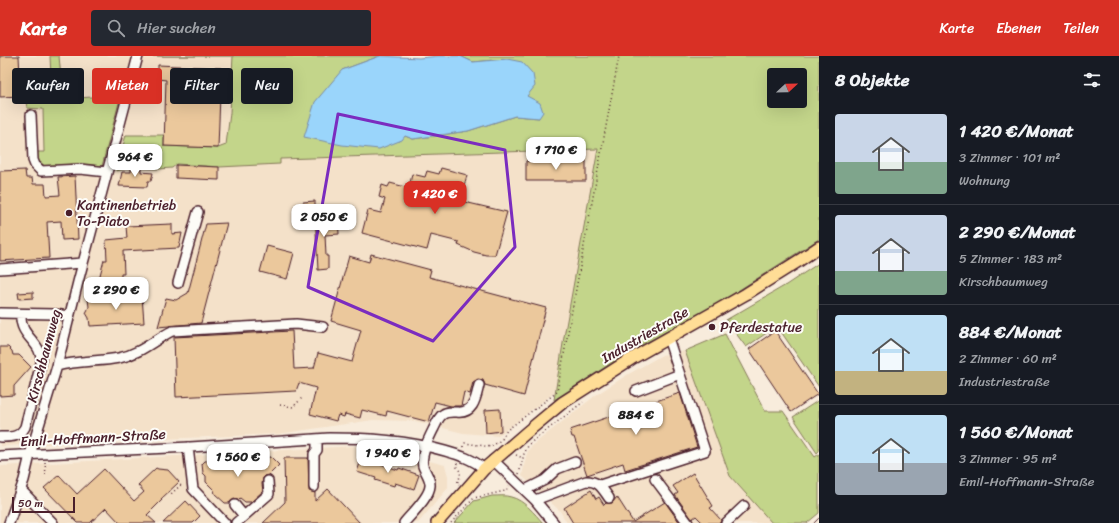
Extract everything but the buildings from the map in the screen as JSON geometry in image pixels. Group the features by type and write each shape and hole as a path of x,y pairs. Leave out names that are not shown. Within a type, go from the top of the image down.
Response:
{"main road":[{"name":"Industriestraße","path":"437,523 484,469 562,404 631,359 746,294 819,247"}],"street":[{"name":"Kirschbaumweg","path":"9,523 21,490 57,366 82,263 138,56"},
{"path":"31,116 33,160 35,165 41,171 80,169 107,172"},
{"path":"178,283 198,212"},
{"path":"0,269 82,263"},
{"path":"0,313 54,314 69,316"},
{"path":"0,438 19,435 24,427 41,363 40,350 28,337 24,330 21,321 21,314"},
{"path":"57,366 73,362 119,358 130,355 142,350 158,338 172,331 296,324 323,327"},
{"path":"600,485 705,450 668,338"},
{"path":"636,391 680,374"},
{"path":"404,523 425,499 430,487 430,480 423,464 426,446 442,415 450,412 460,412 470,408 475,402 479,385"},
{"name":"Emil-Hoffmann-Straße","path":"0,456 358,438 382,439 426,446 464,457 480,465 484,469"},
{"path":"314,487 314,454 317,450 317,439"},
{"path":"188,447 191,482 194,490 225,523"},
{"path":"494,460 535,500 554,523"},
{"path":"525,490 545,480 557,469 576,462"},
{"path":"655,479 688,523"},
{"path":"535,500 586,481 595,482 600,485 609,498"},
{"path":"236,523 269,494 268,482"},
{"path":"21,490 53,523"},
{"path":"235,505 244,516"},
{"path":"726,523 744,506"}],"path":[{"path":"502,439 507,430 557,392 618,56"},
{"path":"280,405 293,407 302,398"},
{"path":"451,523 474,498 505,491 520,473 524,454 529,444 585,401"},
{"path":"45,463 46,476"},
{"path":"169,491 171,494 182,483 191,482"}],"highlighted area":[{"path":"338,114 505,150 515,247 433,341 308,287"}],"shaded area":[{"path":"0,56 276,56 276,68 241,68 241,104 278,104 280,159 598,149 555,392 498,436 463,433 415,421 373,420 278,434 0,446"},
{"path":"685,351 730,476 772,523 567,523 560,511 522,476 529,449 596,395 627,375 662,355"},
{"path":"354,446 390,451 445,465 448,476 448,488 418,523 0,523 0,466"}],"green space":[{"path":"50,56 59,56 60,68 51,68"},
{"path":"233,56 380,56 342,70 405,136 413,139 468,131 515,116 539,118 507,59 473,62 460,56 819,56 819,239 719,303 632,350 554,400 598,149 280,159 280,164 219,167 177,164 172,168 159,169 133,167 116,171 126,135 164,135 164,146 218,148 226,145 230,104 233,104"},
{"path":"92,97 92,104 119,104 102,166 78,164 45,166 36,159 36,152 44,152 43,109 27,108 26,104 84,104 84,98"},
{"path":"819,263 819,387 777,326 746,347 726,320 786,285"},
{"path":"725,334 765,411 783,411 815,457 819,454 819,513 807,523 772,523 730,476 685,351"},
{"path":"819,400 819,451 817,453 793,417"},
{"path":"492,496 506,496 520,501 543,523 454,523 474,501"}],"water":[{"path":"380,56 419,58 460,56 473,62 507,59 522,62 533,74 535,86 527,96 540,103 543,112 539,118 515,116 468,131 413,139 405,136 402,140 379,149 342,145 304,137 315,102 342,70"}],"tram line":[{"path":"814,523 819,518"}],"place":[{"name":"Kantinenbetrieb To-Piato","path":"69,213"},
{"name":"Pferdestatue","path":"712,327"}]}
